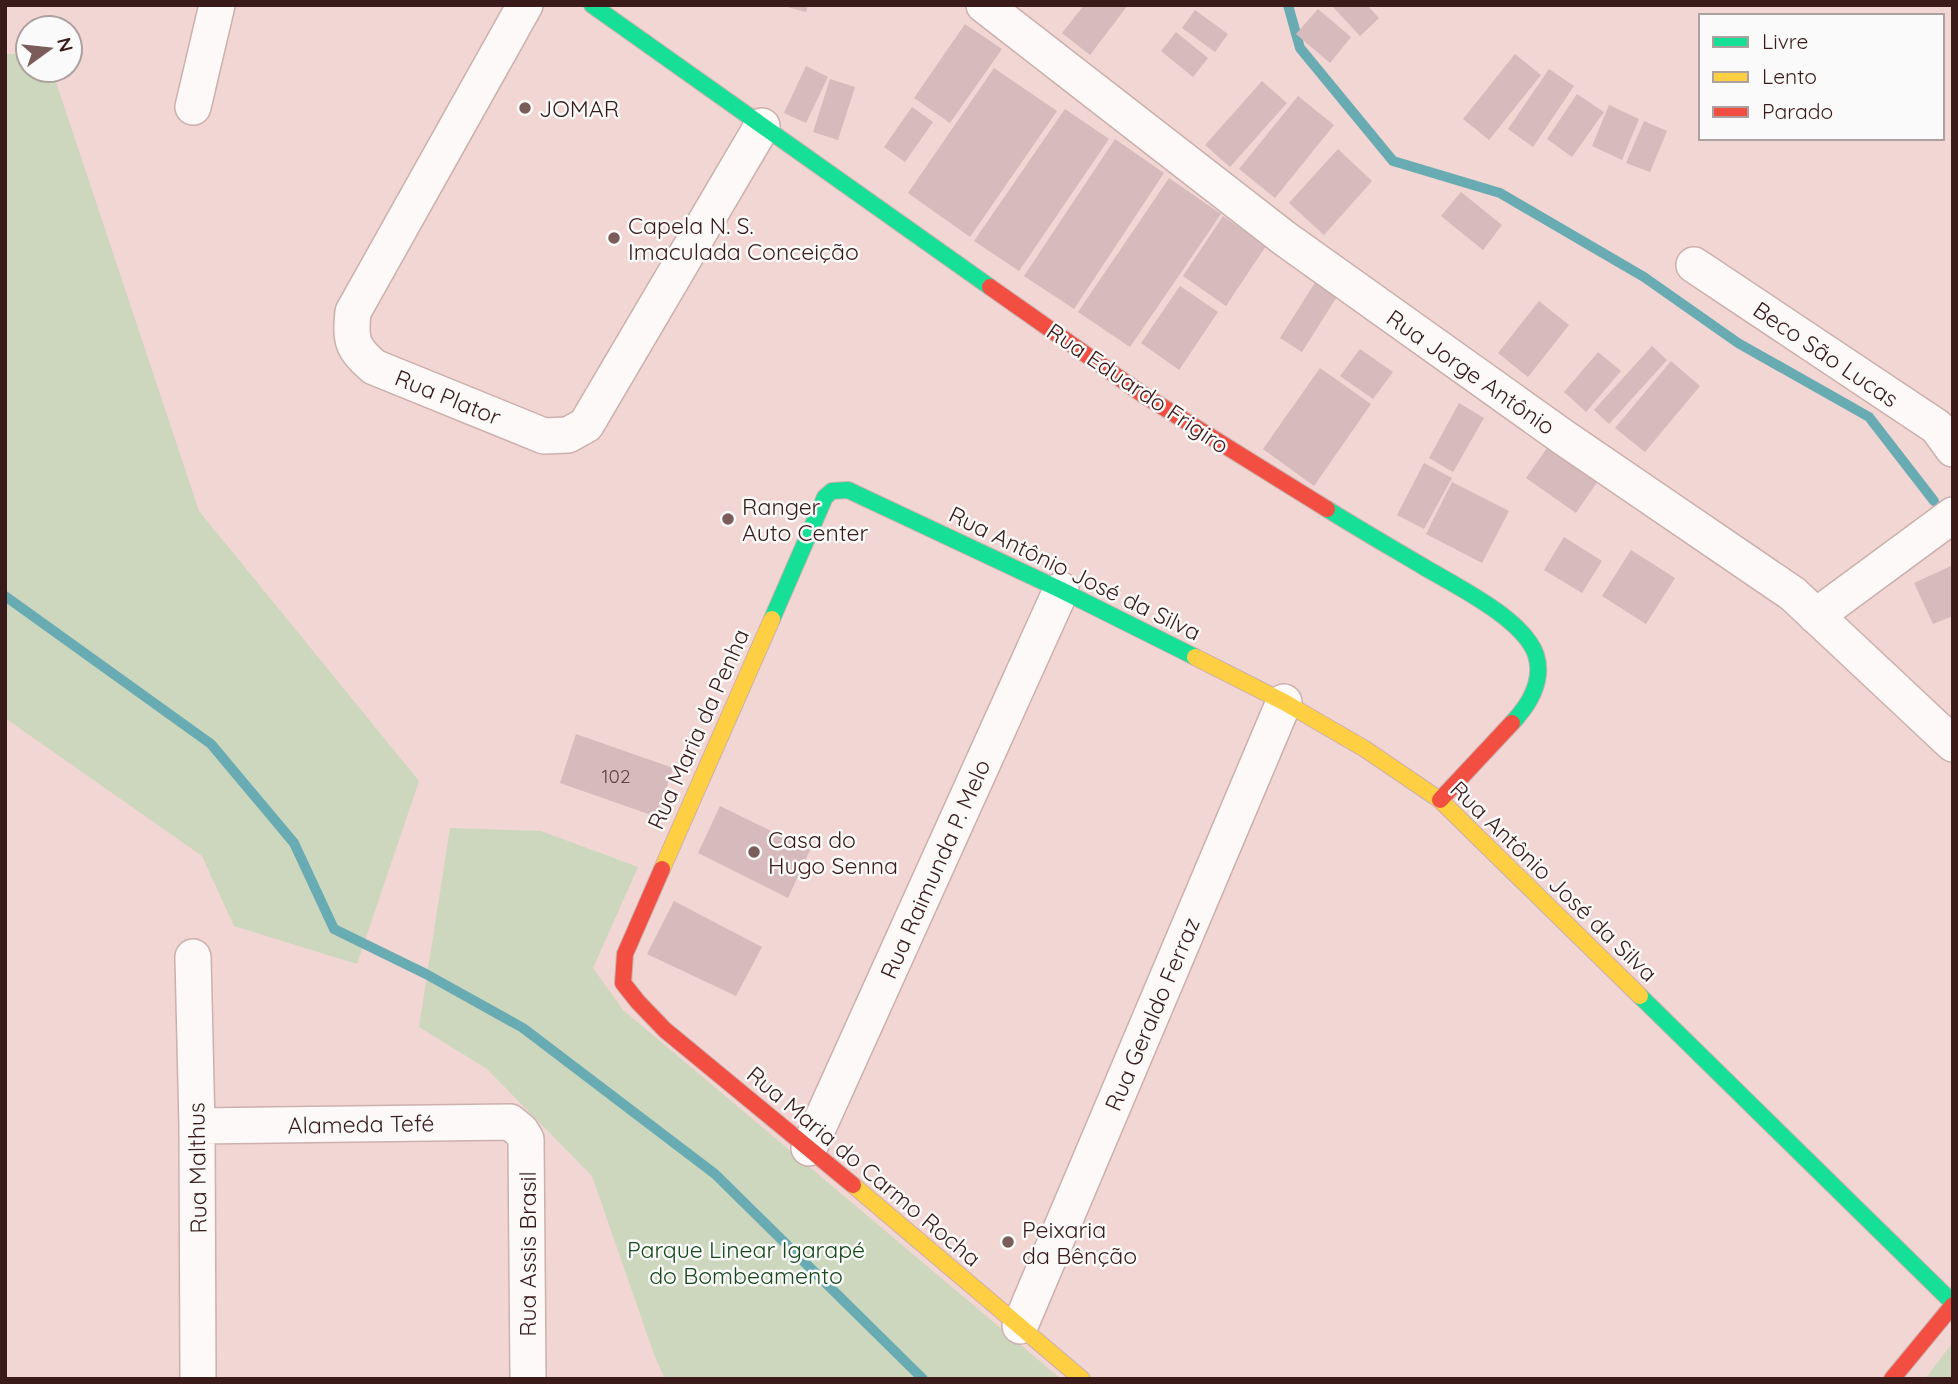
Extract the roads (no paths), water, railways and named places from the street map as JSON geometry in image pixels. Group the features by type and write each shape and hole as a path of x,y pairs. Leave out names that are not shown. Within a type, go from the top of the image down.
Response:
{"main road":[{"name":"Rua Eduardo Frigiro","path":"592,5 1142,394 1515,624 1531,641 1537,657 1540,677 1534,695 1524,710 1440,800"},
{"name":"Rua Antônio José da Silva","path":"825,497 832,491 848,490 1061,590 1284,702 1366,749 1440,800 1953,1304"},
{"name":"Rua Maria da Penha","path":"623,983 625,954 825,497"},
{"name":"Rua Maria do Carmo Rocha","path":"623,983 664,1030 809,1148 1082,1379"},
{"path":"1892,1379 1953,1304"}],"street":[{"path":"193,107 217,5"},
{"name":"Rua Plator","path":"525,5 353,312 350,334 359,354 374,367 544,436 568,435 586,425 762,127"},
{"name":"Rua Jorge Antônio","path":"984,5 1284,238 1563,437 1793,594 1953,744"},
{"name":"Beco São Lucas","path":"1694,265 1937,428 1953,449"},
{"path":"1816,616 1953,515"},
{"name":"Rua Raimunda P. Melo","path":"809,1148 1061,590"},
{"name":"Rua Geraldo Ferraz","path":"1020,1326 1284,702"},
{"name":"Rua Malthus","path":"192,957 197,1126 198,1379"},
{"name":"Alameda Tefé","path":"197,1126 510,1122 521,1131"},
{"name":"Rua Assis Brasil","path":"521,1131 526,1139 528,1379"}],"waterway":[{"path":"1288,5 1300,48 1393,161 1500,193 1644,277 1738,343 1869,417 1934,501"},
{"path":"5,596 211,744 294,843 334,929 426,974 523,1028 715,1174 923,1379"}],"place":[{"name":"JOMAR","path":"525,108"},
{"name":"Capela N. S. Imaculada Conceição","path":"614,238"},
{"name":"Ranger Auto Center","path":"728,519"},
{"name":"Casa do Hugo Senna","path":"754,852"},
{"name":"Peixaria da Bênção","path":"1008,1242"}],"park label":[{"name":"Parque Linear Igarapé do Bombeamento","path":"746,1262"}]}
